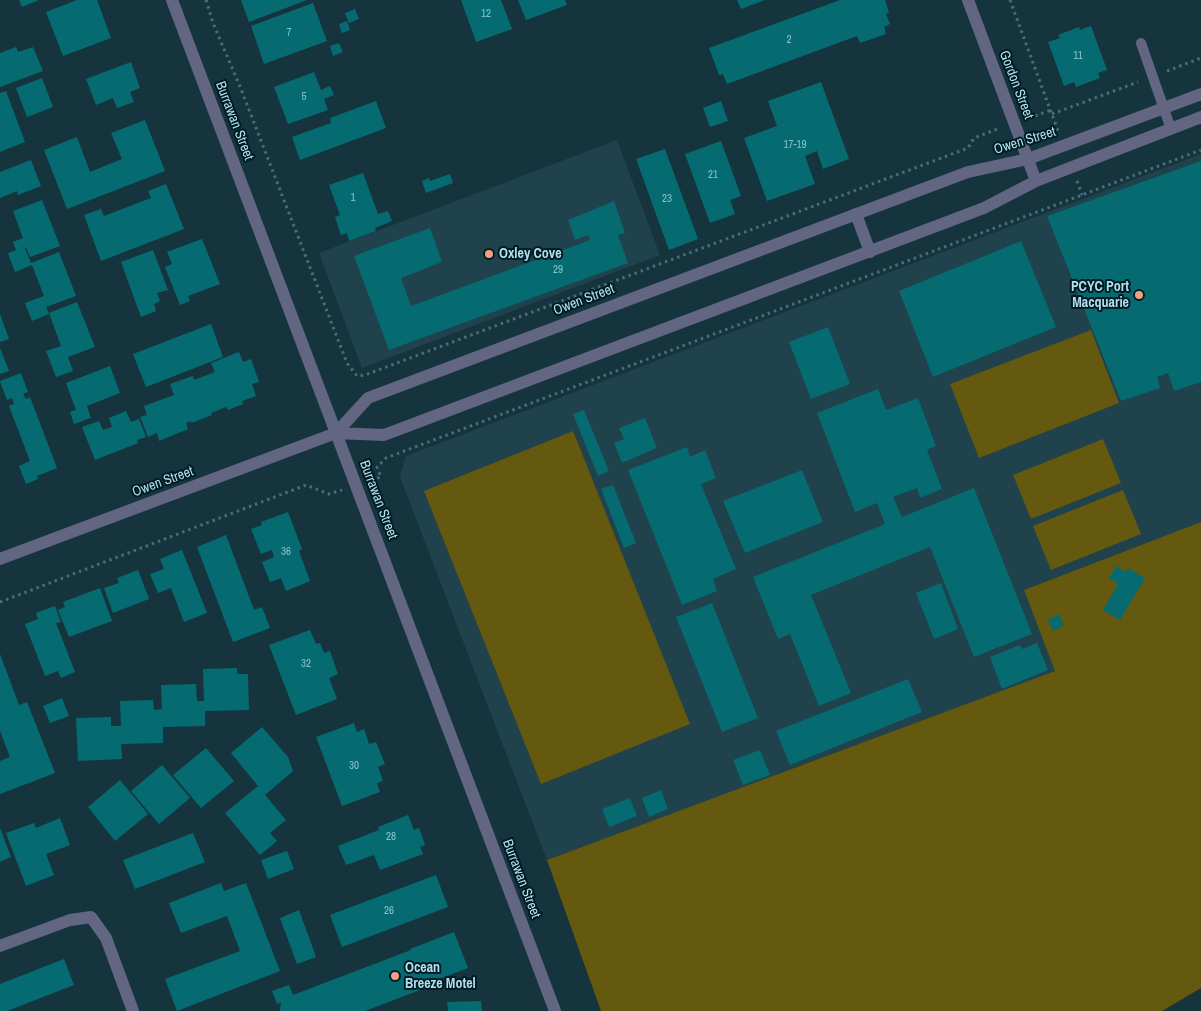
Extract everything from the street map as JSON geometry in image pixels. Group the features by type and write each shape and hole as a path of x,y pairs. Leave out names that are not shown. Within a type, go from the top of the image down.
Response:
{"street":[{"name":"Burrawan Street","path":"172,0 555,1011"},
{"name":"Gordon Street","path":"968,0 1036,181"},
{"name":"Owen Street","path":"336,433 368,398 383,392 968,172 1028,159 1201,94"},
{"name":"Owen Street","path":"0,559 336,433 384,435 398,430 984,208 1036,181 1201,117"},
{"path":"856,214 870,252"},
{"path":"0,946 70,920 91,917 106,938 133,1011"}],"lane":[{"path":"1141,43 1171,129"}],"path":[{"path":"206,0 213,23 241,89 347,363 357,376 365,375 968,148 974,138 981,135"},
{"path":"1010,0 1061,138"},
{"path":"1042,113 1051,112 1201,58"},
{"path":"377,478 381,477 377,467 386,458 405,450 1201,150"},
{"path":"1080,188 1082,195"},
{"path":"612,281 620,302"},
{"path":"634,341 641,361"},
{"path":"375,370 383,392"},
{"path":"398,430 405,450"},
{"path":"0,602 306,486 329,494 338,492"}],"shaded area":[{"name":"Oxley Cove","path":"617,140 660,255 362,368 319,253"},
{"path":"1201,154 1201,522 1024,590 1056,671 547,860 400,477 406,456"},
{"path":"1091,330 1119,403 979,458 950,384"},
{"path":"573,431 690,724 541,784 424,491"},
{"path":"1103,439 1121,483 1031,519 1013,475"},
{"path":"1123,490 1141,534 1051,570 1033,526"},
{"path":"1201,522 1201,988 1162,1011 601,1011 547,860 1055,671 1024,590"}],"building":[{"path":"19,0 39,0 22,7"},
{"path":"77,0 97,0 111,38 63,56 46,12"},
{"path":"241,0 307,0 249,22"},
{"path":"461,0 501,0 512,29 476,42"},
{"path":"518,0 565,0 567,5 526,20"},
{"path":"737,0 765,0 741,9"},
{"path":"840,0 885,0 889,12 886,14 890,24 884,27 886,34 860,43 857,36 727,84 723,74 719,75 709,48"},
{"path":"313,3 327,41 264,64 251,26"},
{"path":"355,9 359,19 349,23 345,13"},
{"path":"347,21 350,30 342,33 339,24"},
{"path":"1091,26 1107,70 1098,73 1100,78 1076,87 1074,82 1064,86 1048,42 1060,38 1058,35 1079,27 1080,30"},
{"path":"339,43 343,52 333,56 330,46"},
{"path":"16,47 18,52 33,47 43,71 0,87 0,53"},
{"path":"131,62 140,88 130,92 134,102 117,108 113,98 96,105 86,79"},
{"path":"314,72 321,90 330,86 334,95 324,99 328,110 288,124 274,87"},
{"path":"42,78 53,107 27,117 16,88"},
{"path":"821,82 849,159 823,169 817,151 805,156 815,184 767,201 744,138 777,126 768,101"},
{"path":"6,91 25,142 0,152 0,93"},
{"path":"376,101 386,128 300,160 292,137 331,123 330,118"},
{"path":"721,101 728,121 710,127 703,108"},
{"path":"145,120 165,171 67,209 44,150 77,137 90,172 122,159 111,133"},
{"path":"721,141 741,196 730,200 735,214 710,223 685,154"},
{"path":"665,149 698,239 669,250 636,159"},
{"path":"31,160 41,186 18,195 17,191 0,198 0,172"},
{"name":"PCYC Port Macquarie","path":"1201,161 1201,382 1174,391 1168,373 1157,377 1160,388 1121,401 1047,216"},
{"path":"363,173 378,214 388,211 392,221 375,228 376,231 349,241 347,233 341,235 335,217 340,215 329,185"},
{"path":"450,174 453,183 426,193 422,181 429,178 430,181"},
{"path":"166,184 184,229 101,261 84,215 101,209 104,216 151,198 148,191"},
{"path":"42,200 60,246 30,257 25,248 31,263 59,252 76,296 46,307 49,314 32,321 25,303 44,296 32,265 15,272 8,253 16,250 13,242 23,238 13,211"},
{"path":"614,201 625,233 618,235 628,263 389,350 354,256 430,228 442,262 401,278 411,306 590,240 588,235 575,240 568,220"},
{"path":"202,239 220,284 188,296 190,301 180,305 165,267 172,264 167,252"},
{"path":"1021,241 1056,327 933,377 899,291"},
{"path":"153,250 168,290 157,293 160,301 154,304 156,311 141,317 121,262"},
{"path":"77,302 95,347 68,357 73,371 56,377 46,351 61,346 49,313"},
{"path":"0,314 9,339 0,342"},
{"path":"211,324 223,357 146,387 133,354"},
{"path":"828,327 850,384 811,399 789,342"},
{"path":"0,348 9,371 0,374"},
{"path":"239,352 243,362 251,359 259,382 252,384 256,396 242,401 243,404 228,410 226,407 211,413 212,415 186,423 188,429 159,441 157,433 148,437 140,417 147,415 144,406 174,395 170,384 193,376 194,380 215,372 211,363"},
{"path":"110,366 120,393 87,406 91,418 74,424 70,412 76,410 66,383"},
{"path":"21,373 28,392 23,394 26,399 30,397 57,468 37,476 38,479 26,484 19,466 30,461 9,406 14,404 12,398 7,400 0,381"},
{"path":"878,389 886,410 918,398 936,446 927,450 942,489 920,498 917,488 893,497 902,517 974,488 1032,634 974,657 930,547 811,595 851,693 819,706 790,634 778,639 753,577 885,524 877,503 855,512 817,413"},
{"path":"584,410 609,471 598,476 573,414"},
{"path":"126,411 131,422 139,419 146,437 137,440 138,443 95,460 82,427 99,421 103,430 112,427 109,418"},
{"path":"645,418 657,448 622,463 614,443 624,439 619,428"},
{"path":"687,447 690,457 705,450 716,478 701,484 736,569 713,579 717,591 682,605 628,470"},
{"path":"802,470 823,522 745,553 723,501"},
{"path":"613,485 636,543 624,548 601,489"},
{"path":"288,512 302,549 299,551 310,581 286,591 281,578 270,582 262,562 274,557 272,550 261,554 251,529 262,525 261,522"},
{"path":"226,535 254,610 262,607 270,628 233,642 197,547"},
{"path":"182,550 207,613 184,622 171,588 158,593 150,574 164,569 160,559"},
{"path":"1116,566 1126,572 1128,568 1145,578 1120,620 1103,610 1118,584 1109,578"},
{"path":"138,570 149,599 113,613 104,588 119,583 117,578"},
{"path":"941,583 958,629 934,639 916,593"},
{"path":"100,588 112,621 69,637 58,610 65,607 63,602"},
{"path":"712,603 758,718 722,732 676,617"},
{"path":"55,606 61,622 56,623 75,672 61,678 58,671 45,676 25,624 38,619 36,613"},
{"path":"1059,614 1064,625 1053,631 1048,620"},
{"path":"310,630 316,644 320,643 324,653 330,651 338,674 329,678 337,699 296,715 269,645"},
{"path":"1037,643 1048,670 1002,689 990,657 1020,645 1022,649"},
{"path":"0,654 19,705 27,702 55,773 0,794 0,761 10,757 0,731"},
{"path":"237,668 237,674 248,674 249,710 205,711 205,726 163,727 163,743 121,744 122,759 78,761 76,718 111,717 111,726 121,726 120,701 153,700 154,710 162,709 161,685 196,684 197,701 204,701 203,669"},
{"path":"908,679 922,712 790,765 776,731"},
{"path":"62,698 69,716 50,723 43,706"},
{"path":"354,723 357,732 364,729 369,744 376,742 385,764 378,767 383,781 377,783 380,792 342,806 316,737"},
{"path":"262,727 288,757 293,771 265,795 286,820 270,833 277,841 260,855 225,813 258,786 231,753"},
{"path":"206,748 234,781 201,808 173,775"},
{"path":"760,750 770,775 743,785 733,760"},
{"path":"162,765 190,798 159,824 131,791"},
{"path":"120,780 148,814 115,841 88,807"},
{"path":"661,790 668,809 649,817 642,798"},
{"path":"630,798 637,816 609,827 602,809"},
{"path":"408,815 414,830 419,828 425,845 420,847 423,854 380,870 374,855 346,865 338,846 379,830 378,827"},
{"path":"60,818 70,845 46,854 54,875 26,886 6,833 34,823 36,828"},
{"path":"0,828 11,857 0,862"},
{"path":"193,833 205,862 135,889 123,860"},
{"path":"287,851 294,869 268,879 261,860"},
{"path":"436,875 448,907 342,947 330,915"},
{"path":"221,883 224,891 246,883 280,971 177,1011 165,979 240,951 227,916 181,933 169,903"},
{"path":"299,910 316,957 297,964 280,918"},
{"name":"Ocean Breeze Motel","path":"454,932 468,968 426,984 428,987 365,1011 280,1011 281,1002 277,1004 272,991 289,985 293,995"},
{"path":"64,959 74,985 7,1011 0,1011 0,984"},
{"path":"481,1001 482,1011 448,1011 447,1002"}],"place":[{"name":"Oxley Cove","path":"489,254"},
{"name":"PCYC Port Macquarie","path":"1139,295"},
{"name":"Ocean Breeze Motel","path":"395,976"}]}
